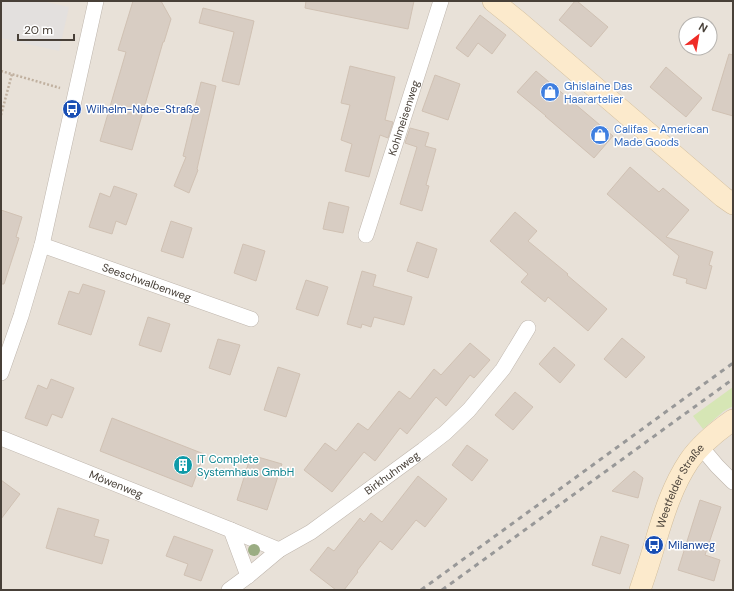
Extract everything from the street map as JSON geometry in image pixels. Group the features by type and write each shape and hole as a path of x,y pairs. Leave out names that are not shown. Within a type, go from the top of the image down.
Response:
{"street":[{"path":"1,373 21,316 42,246 96,1"},
{"name":"Kohlmeisenweg","path":"366,234 441,1"},
{"path":"493,1 733,204"},
{"name":"Seeschwalbenweg","path":"42,246 251,319"},
{"name":"Birkhuhnweg","path":"229,590 279,550 311,532 445,433 469,410 503,369 528,328"},
{"name":"Weetfelder Straße","path":"640,590 666,506 679,478 689,461 701,446 717,431 733,420"},
{"name":"Möwenweg","path":"1,438 279,550"},
{"path":"701,446 717,466 733,482"},
{"path":"231,530 248,576"}],"path":[{"path":"1,71 76,92"},
{"path":"1,115 12,74"}],"shaded area":[{"path":"1,1 733,1 733,590 1,590"},
{"path":"1,1 42,1 69,7 59,51 1,38"}],"green space":[{"path":"733,387 733,406 724,411 703,429 693,416"}],"building":[{"path":"133,1 161,1 171,19 132,150 100,141 126,52 118,50"},
{"path":"306,1 414,1 408,29 305,8"},
{"path":"575,1 577,1 608,27 591,47 559,20"},
{"path":"203,8 254,21 239,85 222,81 234,32 199,23"},
{"path":"480,15 506,35 492,54 478,43 468,57 456,48"},
{"path":"729,54 733,55 733,116 712,110"},
{"path":"350,66 395,77 385,120 393,122 388,138 380,135 369,177 345,171 352,144 341,140 350,105 341,103"},
{"path":"666,67 702,98 686,117 650,87"},
{"path":"536,71 613,136 594,158 517,92"},
{"path":"435,75 460,84 448,120 422,111"},
{"path":"201,82 216,86 198,170 189,193 174,186 186,157 183,156"},
{"path":"410,128 429,133 425,146 436,149 426,185 429,186 422,211 400,204 417,147 405,143"},
{"path":"630,167 659,192 663,188 689,210 666,237 713,252 709,265 712,266 706,289 686,283 687,279 673,275 679,256 607,194"},
{"path":"114,186 137,194 126,225 116,221 112,234 89,227 100,193 110,197"},
{"path":"329,202 349,207 343,233 323,229"},
{"path":"1,210 22,217 16,237 19,238 4,284 1,284"},
{"path":"515,212 537,231 528,241 607,309 588,331 548,297 545,302 521,282 528,274 490,241"},
{"path":"171,221 192,228 183,258 161,251"},
{"path":"417,242 437,249 428,278 407,271"},
{"path":"243,244 265,251 256,281 234,273"},
{"path":"362,271 376,275 373,286 412,297 404,325 374,317 371,327 362,324 361,328 347,324"},
{"path":"306,280 328,287 318,316 296,309"},
{"path":"83,284 105,291 91,335 58,324 69,291 79,294"},
{"path":"148,317 170,324 161,352 139,345"},
{"path":"622,338 645,357 626,378 604,359"},
{"path":"218,339 240,345 230,375 209,368"},
{"path":"470,343 490,360 474,378 470,375 446,406 436,397 407,434 400,428 375,461 364,452 332,492 304,470 325,443 336,451 358,423 368,430 399,391 410,399 434,369 441,375"},
{"path":"554,347 575,365 560,383 539,364"},
{"path":"278,367 300,374 286,417 264,410"},
{"path":"51,379 74,388 62,418 52,414 47,426 25,418 38,385 47,389"},
{"path":"515,392 533,407 513,430 495,415"},
{"path":"112,418 204,454 192,487 100,451"},
{"path":"467,445 488,460 472,481 452,465"},
{"path":"251,455 282,464 267,510 237,500"},
{"path":"634,471 643,478 638,498 612,491"},
{"path":"418,476 447,499 425,527 416,520 392,550 380,541 344,590 336,590 310,570 328,547 334,551 360,518 364,522 371,513 382,522"},
{"path":"1,480 20,494 1,519"},
{"path":"700,500 721,507 705,555 720,560 714,581 678,570"},
{"path":"58,508 99,520 94,536 109,540 102,564 46,548"},
{"path":"174,536 213,550 201,581 184,575 188,564 166,556"},
{"path":"601,536 629,545 620,574 592,565"}],"railway":[{"path":"421,590 733,363"},
{"path":"442,590 733,379"}],"place":[{"name":"Ghislaine Das Haarartelier","path":"550,92"},
{"name":"Wilhelm-Nabe-Straße","path":"72,109"},
{"name":"Califas - American Made Goods","path":"600,135"},
{"name":"IT Complete Systemhaus GmbH","path":"183,465"},
{"name":"Milanweg","path":"654,545"}]}
